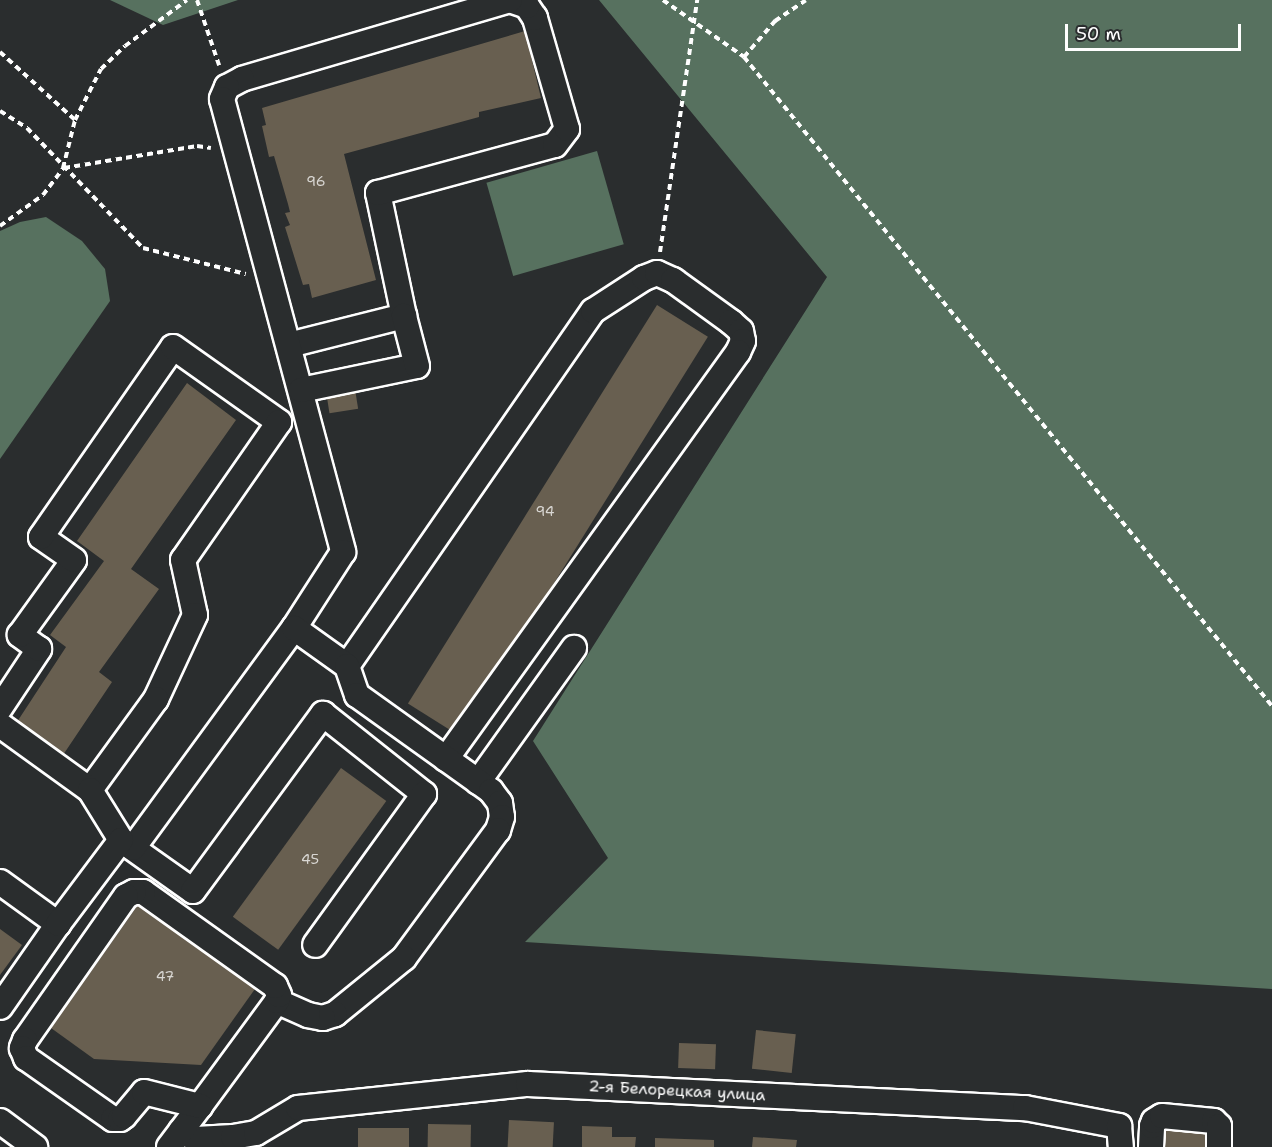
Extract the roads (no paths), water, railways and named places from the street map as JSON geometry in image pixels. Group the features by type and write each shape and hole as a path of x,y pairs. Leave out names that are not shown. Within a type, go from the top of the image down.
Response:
{"street":[{"path":"0,1007 58,924 127,844 294,628 343,552 222,99 227,87 242,79 510,0 527,6 536,18 567,129 555,145 378,193 417,366 301,390"},
{"path":"347,666 592,311 657,273 664,275 741,331 743,341 446,759"},
{"path":"289,345 404,316"},
{"path":"0,708 39,650 21,635 74,560 41,537 173,347 279,422 183,560 195,615 156,699 90,790"},
{"path":"277,1002 308,1015 323,1018 336,1014 404,957 498,830 502,817 501,803 491,791 357,695 347,666 294,628"},
{"path":"478,782 574,648"},
{"path":"0,725 90,790 127,844 193,891 323,714 424,794 315,945"},
{"path":"0,882 58,924"},
{"path":"175,1139 200,1106 277,1002 279,995 275,986 143,892 134,892 126,896 25,1040 22,1048 26,1058 113,1119 120,1119 124,1116 144,1092 150,1091 200,1106"},
{"name":"2-я Белорецкая улица","path":"255,1140 298,1108 528,1084 1024,1108 1120,1136"},
{"path":"1151,1147 1152,1126 1154,1121 1162,1116 1214,1120 1220,1131 1219,1147"},
{"path":"0,1121 36,1147"},
{"path":"175,1139 255,1140"}]}
